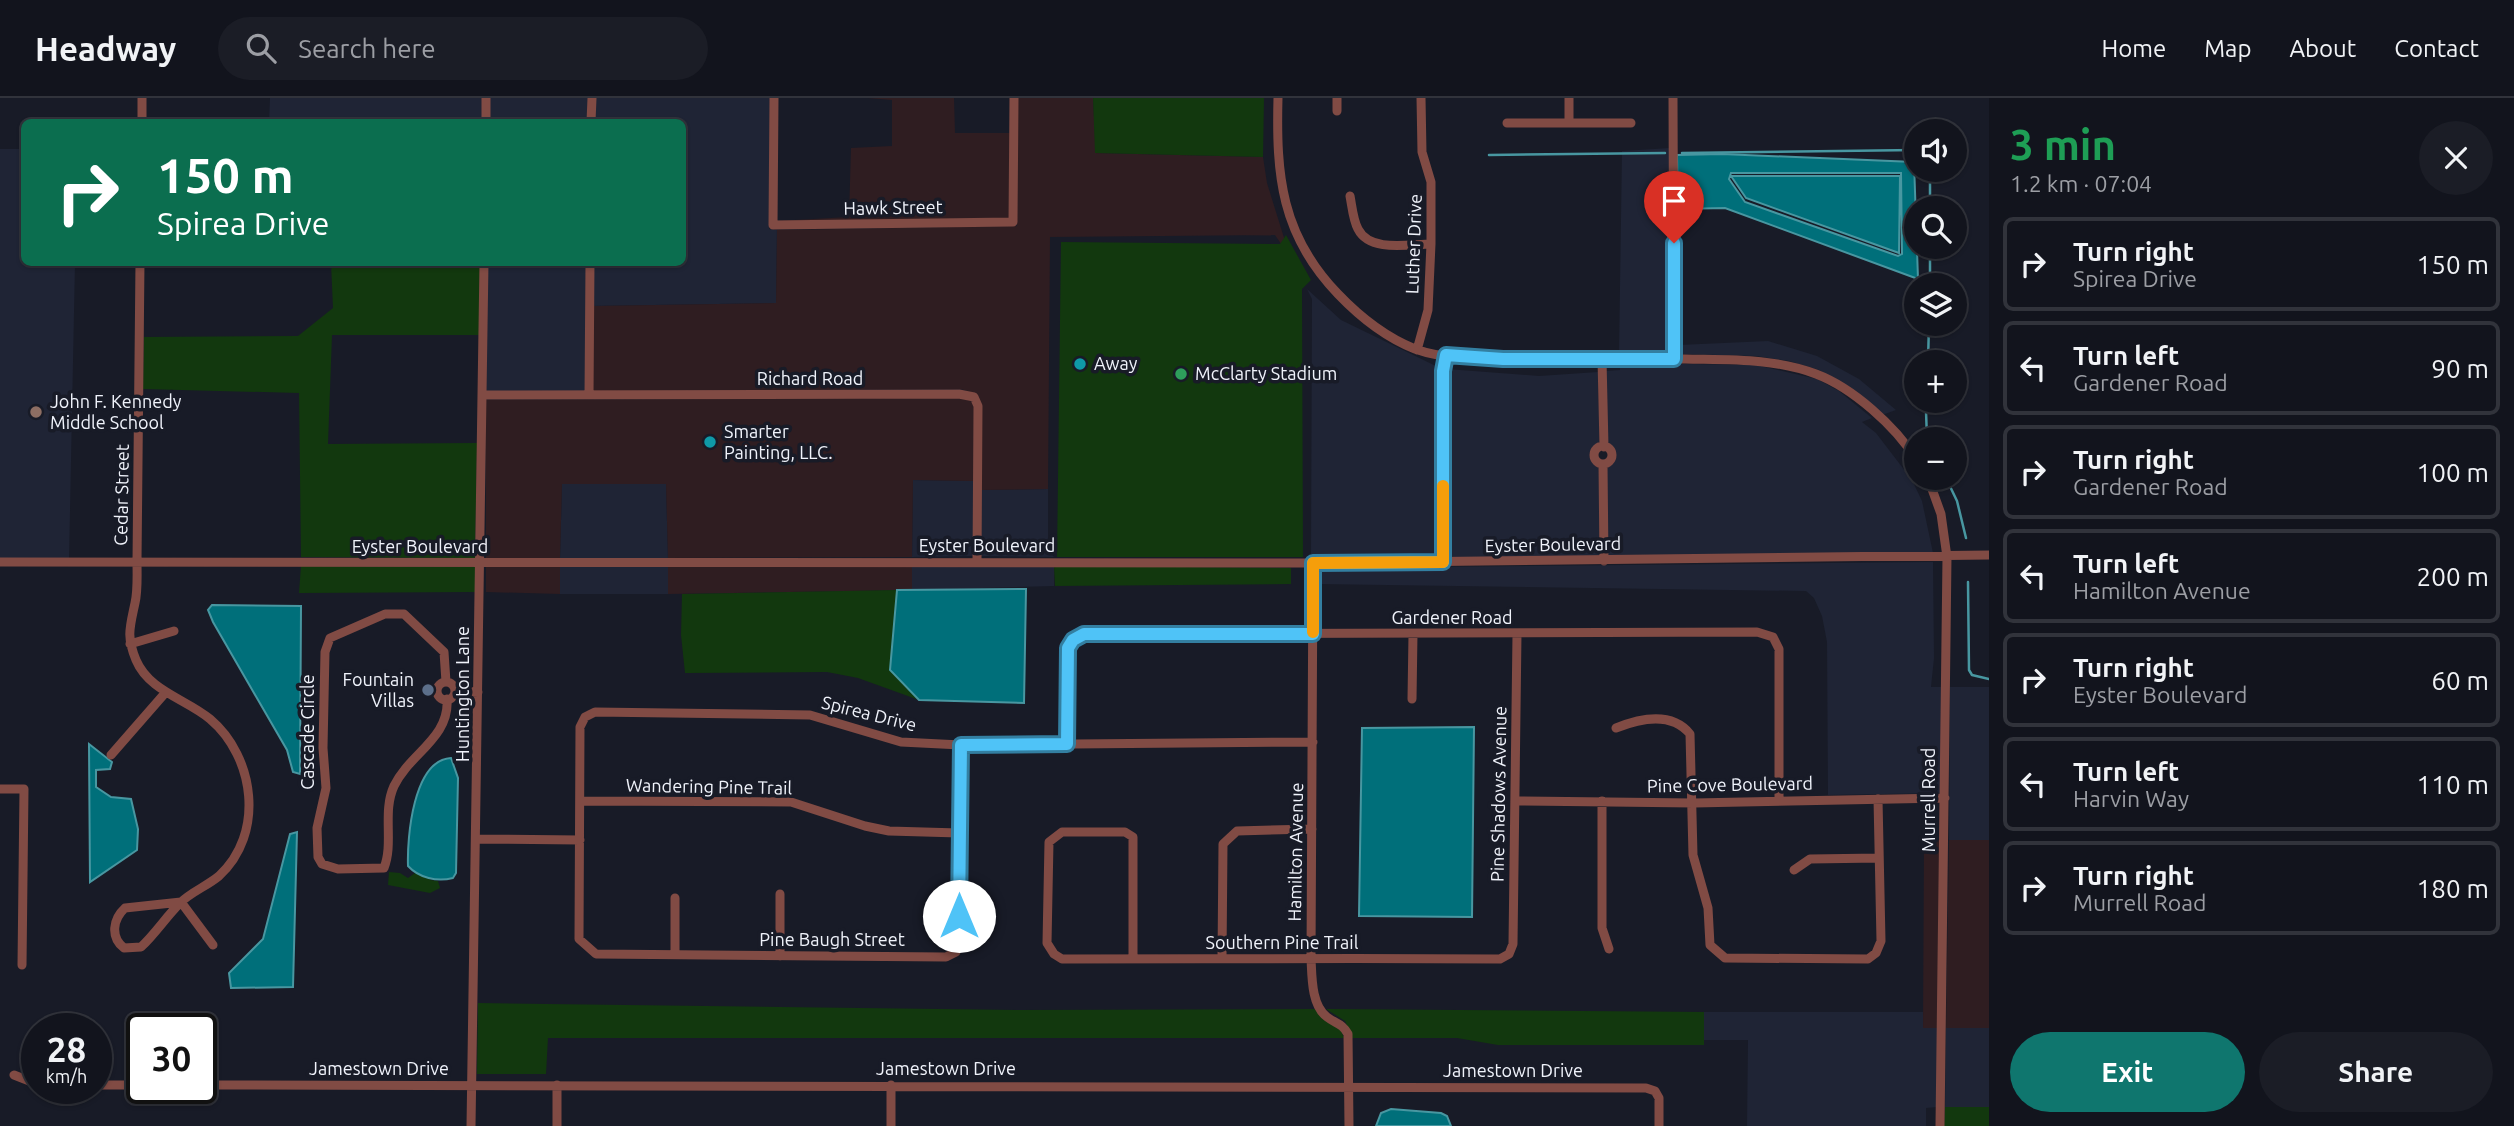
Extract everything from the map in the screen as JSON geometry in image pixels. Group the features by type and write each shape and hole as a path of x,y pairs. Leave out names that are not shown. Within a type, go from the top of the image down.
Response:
{"street":[{"path":"142,98 142,119"},
{"path":"486,98 486,119"},
{"path":"592,98 592,119"},
{"name":"Hawk Street","path":"774,98 773,225 1013,222 1014,98"},
{"path":"1278,98 1280,186 1289,220 1306,253 1327,283 1353,310 1380,331 1417,349 1446,355 1756,361 1818,375 1864,404 1904,446"},
{"path":"1337,98 1337,111"},
{"name":"Luther Drive","path":"1417,349 1428,310 1431,244 1431,182 1422,152 1421,98"},
{"path":"1569,98 1569,122"},
{"path":"1673,98 1674,359"},
{"path":"1507,123 1631,123"},
{"path":"1350,196 1358,230 1367,239 1381,245 1431,244"},
{"name":"Cedar Street","path":"130,644 128,625 136,602 140,266"},
{"name":"Huntington Lane","path":"471,1126 484,266"},
{"path":"589,395 590,266"},
{"path":"1443,562 1443,371 1446,355"},
{"path":"1602,359 1604,447 1612,454 1609,462 1603,464 1604,561"},
{"name":"Richard Road","path":"482,395 960,394 974,397 978,406 977,561"},
{"name":"Murrell Road","path":"1932,490 1941,514 1947,557 1940,1126"},
{"name":"Eyster Boulevard","path":"0,562 1313,563 1989,557"},
{"name":"Hamilton Avenue","path":"1313,563 1311,958 1313,989 1318,1004 1325,1016 1342,1024 1348,1034 1349,1126"},
{"name":"Cascade Circle","path":"447,699 440,697 437,691 440,684 446,682 444,652 404,614 385,614 330,638 325,652 323,748 326,788 317,828 318,857 321,864 338,869 384,868 386,819 394,787 404,770 443,727 447,699 454,691"},
{"path":"174,631 130,644 138,664 153,683 209,718 226,736 243,764 248,788 248,817 241,845 220,875 181,902 141,947 124,948 119,943 114,924 125,908 181,902"},
{"name":"Gardener Road","path":"1067,744 1068,648 1073,640 1084,634 1757,632 1773,637 1779,649 1779,801"},
{"name":"Pine Shadows Avenue","path":"1509,954 1513,944 1517,634"},
{"path":"1412,699 1413,635"},
{"path":"446,682 454,691 478,692"},
{"path":"111,755 166,692"},
{"name":"Spirea Drive","path":"585,948 579,939 580,727 585,717 595,712 810,715 901,741 961,745 1312,742"},
{"path":"1616,728 1637,720 1671,720 1682,724 1690,734 1694,803 1693,855 1708,908 1710,945 1725,958 1868,959 1875,953 1881,941 1878,799"},
{"name":"Pine Baugh Street","path":"585,948 596,954 946,957 956,951 959,944 961,745"},
{"path":"0,789 24,789 22,965"},
{"name":"Pine Cove Boulevard","path":"1515,801 1694,803 1945,798"},
{"name":"Wandering Pine Trail","path":"580,801 791,802 889,831 959,833"},
{"path":"1602,801 1602,928 1609,949"},
{"path":"1222,958 1223,845 1227,837 1237,831 1312,830"},
{"name":"Southern Pine Trail","path":"1133,959 1133,837 1125,832 1062,832 1049,842 1047,943 1054,954 1062,959 1133,959 1222,958 1311,958 1500,959 1509,954"},
{"path":"477,839 580,840"},
{"path":"1794,870 1810,859 1879,858"},
{"path":"780,894 780,956"},
{"path":"675,898 675,954"},
{"path":"181,902 213,945"},
{"path":"14,1075 21,1078"},
{"name":"Jamestown Drive","path":"217,1085 1646,1088 1655,1091 1659,1098 1659,1126"},
{"path":"557,1085 557,1126"},
{"path":"891,1085 891,1126"}],"shaded area":[{"path":"270,98 482,98 482,119 269,119"},
{"path":"490,98 588,98 588,119 490,119"},
{"path":"596,98 770,98 769,229 777,230 776,303 593,306 594,266 686,266 686,119 595,119"},
{"path":"868,98 954,98 955,133 1010,133 1009,218 777,221 849,217 851,148 892,146 892,100"},
{"path":"1018,98 1093,98 1096,153 1263,157 1267,183 1290,257 1275,235 1050,237 1048,489 981,490 975,393 960,389 593,391 593,306 776,303 777,230 1017,226"},
{"path":"1670,148 1670,354 1619,354 1622,151"},
{"name":"John F. Kennedy Middle School","path":"0,149 21,149 21,266 75,266 69,561 0,562"},
{"path":"488,266 586,266 585,391 486,391"},
{"path":"1307,289 1341,320 1440,368 1439,558 1314,557 1311,554 1312,299"},
{"path":"1678,307 1679,345 1768,341 1817,356 1859,379 1896,410 1882,415 1843,384 1819,370 1789,361 1756,356 1678,354"},
{"path":"1620,363 1756,365 1817,379 1839,391 1872,418 1862,422 1876,433 1904,470 1904,490 1917,490 1922,501 1933,553 1607,556 1607,468 1613,463 1616,454 1607,443 1606,371 1620,370"},
{"path":"1447,369 1539,376 1598,372 1600,443 1593,447 1590,456 1599,468 1600,556 1447,558"},
{"path":"959,398 971,401 974,407 973,481 913,480 912,557 668,558 666,484 562,484 560,558 486,558 486,400"},
{"path":"913,480 973,481 973,556 912,557"},
{"path":"562,484 666,484 668,558 560,558"},
{"path":"1048,489 1048,550 1054,557 981,556 981,490"},
{"path":"1933,562 1934,658 1931,687 1942,687 1941,793 1828,795 1827,642 1822,616 1814,598 1806,591 1317,584 1317,568"},
{"path":"912,566 1054,566 1054,586 912,590"},
{"path":"912,566 912,590 668,594 668,567"},
{"path":"486,567 560,567 560,594 486,592"},
{"path":"560,567 668,567 668,594 560,594"},
{"path":"1950,687 1989,687 1989,840 1949,840"},
{"path":"1924,840 1941,840 1938,1028 1923,1028"},
{"path":"1949,840 1989,840 1989,1028 1946,1028"},
{"path":"1704,1012 1923,1012 1923,1028 1938,1028 1937,1107 1926,1108 1926,1126 1747,1126 1748,1040 1704,1040"},
{"path":"1946,1028 1989,1028 1989,1107 1945,1107"}],"green space":[{"path":"1093,98 1264,98 1263,157 1095,153"},
{"name":"McClarty Stadium","path":"1286,235 1311,280 1302,289 1303,557 1057,557 1061,242 1280,244"},
{"path":"331,266 480,266 479,335 332,335 328,444 477,443 475,558 301,557 299,393 143,389 144,337 298,336 333,308"},
{"path":"301,566 475,567 475,592 299,593"},
{"path":"1054,566 1291,568 1291,584 1055,586"},
{"path":"897,590 890,670 919,700 858,678 827,672 685,673 681,635 682,594"},
{"path":"389,872 400,873 408,878 415,873 427,875 430,880 438,881 440,888 430,893 388,885"},
{"path":"478,1003 1017,1010 1316,1009 1324,1020 1340,1028 1344,1038 548,1038 546,1074 477,1074"},
{"path":"1326,1009 1704,1012 1704,1045 1498,1045 1457,1038 1352,1038 1345,1021"},
{"path":"1945,1107 1989,1107 1989,1126 1944,1126"}],"water":[{"path":"1722,154 1904,162 1904,182 1915,182 1915,196 1904,196 1904,259 1917,259 1918,273 1904,274 1725,208 1678,209 1677,155","holes":["1731,173 1901,173 1902,254 1898,256 1745,202 1729,179"]},
{"path":"1731,176 1900,176 1899,253 1746,198"},
{"path":"1026,589 1024,703 919,700 890,670 897,590"},
{"path":"212,605 301,606 300,774 293,772 287,750 213,622 208,610"},
{"path":"1474,727 1472,917 1359,916 1362,728"},
{"path":"89,744 112,762 110,769 96,770 96,787 111,797 131,799 138,829 137,850 90,882"},
{"path":"451,758 458,778 456,873 453,878 435,879 417,874 408,866 411,820 420,786 428,772 438,762"},
{"path":"297,832 293,987 231,988 229,973 263,939 290,834"},
{"path":"1391,1109 1441,1113 1447,1116 1451,1126 1376,1126 1381,1113"}],"waterway":[{"path":"1682,153 1904,150"},
{"path":"1489,155 1665,153"},
{"path":"1930,182 1930,196"},
{"path":"1930,259 1930,273"},
{"path":"1928,350 1929,336"},
{"path":"1926,413 1927,427"},
{"path":"1952,490 1966,538"},
{"path":"1968,582 1969,670 1972,675 1989,679"}],"slow traffic":[{"path":"1313,632 1313,563 1443,562 1443,486"}],"place":[{"name":"Away","path":"1080,364"},
{"name":"McClarty Stadium","path":"1181,374"},
{"name":"John F. Kennedy Middle School","path":"36,412"},
{"name":"Smarter Painting, LLC.","path":"710,442"},
{"name":"Fountain Villas","path":"428,690"}],"route":[{"path":"959,916 961,745 1067,744 1068,648 1073,640 1084,634 1313,634 1313,563 1443,562 1443,371 1446,355 1503,359 1674,359 1674,243"}]}
